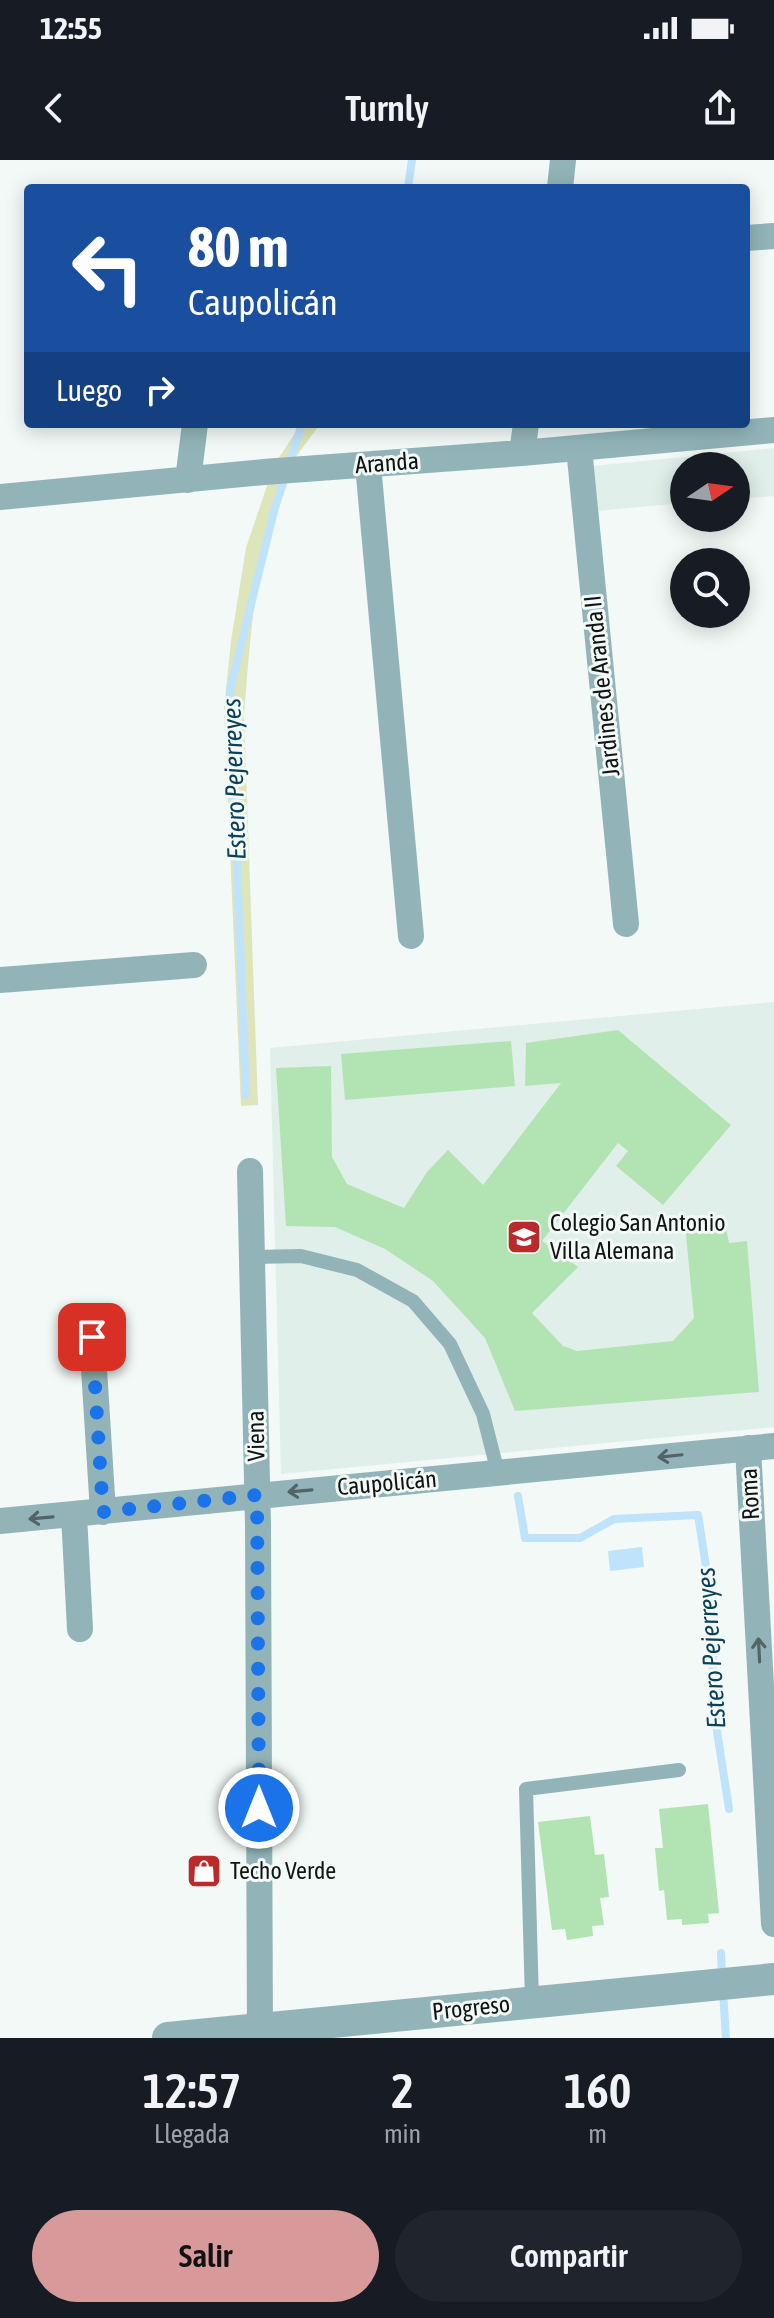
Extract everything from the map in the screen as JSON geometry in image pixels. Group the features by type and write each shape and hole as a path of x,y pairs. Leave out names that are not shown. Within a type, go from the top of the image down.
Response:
{"street":[{"path":"560,184 563,160"},
{"path":"750,238 774,236"},
{"path":"188,480 194,428"},
{"path":"522,453 525,428"},
{"name":"Aranda","path":"0,497 774,430"},
{"name":"Jardines de Aranda II","path":"579,448 626,924"},
{"path":"368,465 411,936"},
{"path":"0,980 194,965"},
{"name":"Viena","path":"250,1171 257,1495 260,2034"},
{"path":"92,1337 103,1512"},
{"name":"Caupolicán","path":"0,1521 774,1446"},
{"name":"Roma","path":"748,1448 774,1924"},
{"path":"74,1515 80,1629"},
{"name":"Progreso","path":"168,2038 260,2034 532,2001 760,1980"}],"lane":[{"path":"252,1257 301,1256 357,1270 413,1301 450,1344 457,1358 483,1414 498,1473"},
{"path":"532,2001 526,1789 679,1770"}],"shaded area":[{"path":"774,448 774,496 750,498 750,452 734,452"},
{"path":"670,458 670,504 596,511 593,466"},
{"name":"Colegio San Antonio Villa Alemana","path":"774,1002 774,1427 281,1474 270,1048"}],"green space":[{"path":"298,428 317,428 292,464 278,497 256,590 244,716 258,1105 241,1106 224,709 246,548 274,465"}],"water":[{"path":"642,1547 644,1567 610,1571 608,1551"}],"building":[{"path":"618,1030 731,1125 663,1205 616,1166 628,1151 618,1143 542,1241 578,1267 532,1313 563,1346 577,1351 673,1341 694,1318 685,1225 725,1223 729,1243 747,1241 759,1392 515,1411 485,1338 433,1281 385,1249 335,1227 286,1226 276,1068 331,1066 332,1157 347,1184 404,1208 427,1172 448,1150 483,1185 561,1083 525,1086 526,1043"},
{"path":"511,1041 515,1086 345,1100 341,1054"},
{"path":"708,1804 719,1913 708,1914 709,1923 682,1925 682,1919 667,1920 664,1890 659,1891 655,1848 663,1848 659,1809"},
{"path":"590,1816 595,1855 604,1854 609,1897 600,1898 604,1925 592,1926 593,1936 567,1940 565,1929 552,1930 538,1822"}],"waterway":[{"name":"Estero Pejerreyes","path":"409,184 412,160"},
{"name":"Estero Pejerreyes","path":"246,1095 230,690 274,511 301,428"},
{"name":"Estero Pejerreyes","path":"518,1496 525,1538 580,1538 614,1519 698,1515 714,1618 712,1699 729,1809"},
{"name":"Estero Pejerreyes","path":"721,1953 722,1977"},
{"name":"Estero Pejerreyes","path":"723,1991 726,2038"}],"place":[{"name":"Colegio San Antonio Villa Alemana","path":"524,1237"},
{"name":"Techo Verde","path":"204,1871"}],"route":[{"path":"92,1337 103,1512 257,1495 259,1808"}]}
